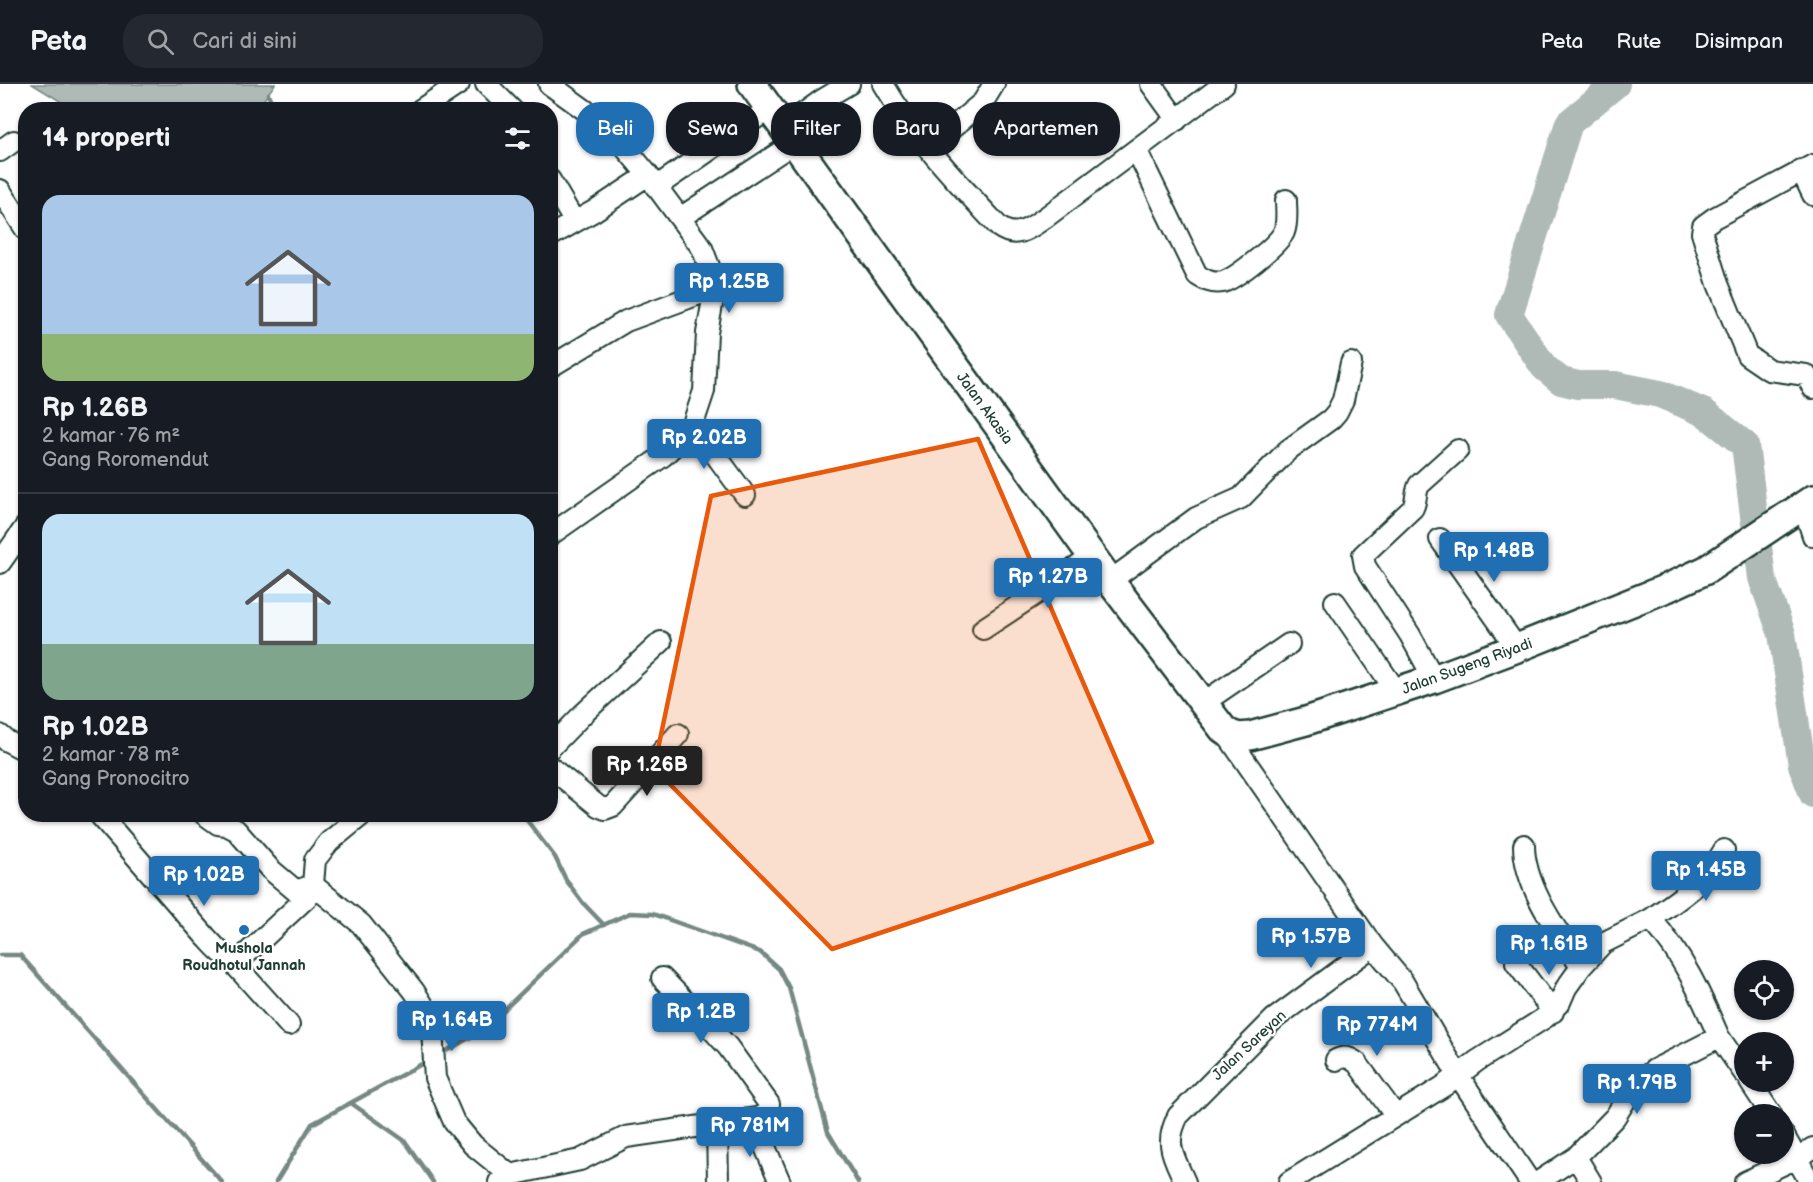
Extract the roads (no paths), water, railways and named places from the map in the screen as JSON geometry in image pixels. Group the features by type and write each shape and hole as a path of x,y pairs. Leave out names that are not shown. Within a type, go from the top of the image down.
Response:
{"street":[{"path":"432,102 459,84"},
{"path":"486,84 504,102"},
{"path":"549,84 607,126 652,181 702,248 715,288 707,333 704,391 693,424 663,456 558,529"},
{"name":"Jalan Akasia","path":"752,84 771,111"},
{"path":"819,102 849,84"},
{"path":"883,84 894,102"},
{"path":"961,120 983,102 994,84"},
{"path":"1151,84 1177,120"},
{"path":"935,156 999,227 1012,233 1025,232 1137,151 1224,84"},
{"path":"558,231 652,181 771,132"},
{"path":"680,218 771,137"},
{"path":"1137,151 1197,275 1214,283 1234,276 1283,235 1286,226 1286,200"},
{"name":"Jalan Akasia","path":"803,156 1110,581 1223,729"},
{"path":"1813,195 1807,167 1714,218 1703,226 1702,233 1718,284 1747,355 1769,370 1806,375 1813,388"},
{"path":"0,190 18,218"},
{"path":"558,194 574,221"},
{"path":"558,362 626,321 666,304 715,288"},
{"path":"1110,581 1196,518 1241,498 1288,450 1330,419 1338,411 1351,363"},
{"path":"693,424 745,495"},
{"path":"1434,679 1410,635 1365,566 1363,555 1413,508 1419,485 1458,450"},
{"path":"1805,503 1813,536"},
{"name":"Jalan Sugeng Riyadi","path":"1223,729 1239,737 1250,736 1306,721 1434,679 1517,648 1706,570 1805,503"},
{"path":"1,562 18,537"},
{"path":"1440,539 1517,648"},
{"path":"983,629 1092,556"},
{"path":"1335,602 1396,691"},
{"path":"558,740 661,642"},
{"path":"1203,703 1289,644"},
{"path":"1223,729 1373,946 1403,982 1458,1075 1530,1182"},
{"path":"558,774 598,806 605,809 613,806 678,734"},
{"path":"0,735 18,747"},
{"path":"111,822 206,937 223,954 232,959 289,1025"},
{"path":"215,822 236,830 270,869 296,891 315,887"},
{"path":"232,959 243,957 315,887 315,860 329,842 353,822"},
{"path":"1524,845 1528,874 1554,926 1581,967"},
{"path":"1289,1182 1444,1086 1553,1012 1581,967 1603,943 1651,919 1702,881 1714,869 1724,850"},
{"path":"315,887 361,924 414,991 425,1008 432,1029 435,1078 454,1122 504,1179 579,1160 626,1137 753,1119 766,1113 769,1104 715,1033 662,978"},
{"path":"1651,919 1672,944 1697,987 1719,1037 1734,1059"},
{"name":"Jalan Sareyan","path":"1185,1182 1171,1150 1171,1129 1178,1116 1274,1019 1373,946"},
{"path":"1516,963 1553,1012"},
{"path":"1538,1182 1576,1157 1615,1117 1635,1085 1654,1070 1719,1037"},
{"path":"1336,1060 1342,1056 1358,1063 1395,1115"},
{"path":"753,1119 780,1182"},
{"path":"717,1124 718,1182"},
{"path":"1745,1182 1805,1153 1810,1182"},
{"path":"1576,1157 1591,1182"}],"waterway":[{"path":"1616,84 1569,123 1509,315 1544,367 1561,381 1578,385 1615,385 1660,394 1705,413 1745,445 1762,578 1782,634 1802,765 1813,794"},
{"path":"268,94 272,102"},
{"path":"528,822 555,857 566,880 583,903 604,925"},
{"path":"439,1055 483,1030 583,934 630,913 653,914 760,952 779,969 789,988 828,1132 858,1182"},
{"path":"0,955 20,955 222,1182"},
{"path":"276,1182 312,1124 429,1060"},
{"path":"351,1103 405,1141 433,1182"}],"place":[{"name":"Mushola Roudhotul Jannah","path":"244,930"}]}
